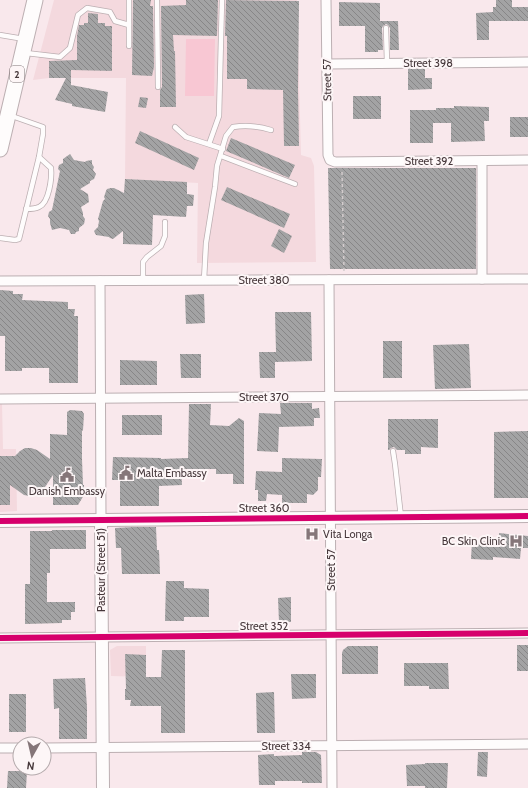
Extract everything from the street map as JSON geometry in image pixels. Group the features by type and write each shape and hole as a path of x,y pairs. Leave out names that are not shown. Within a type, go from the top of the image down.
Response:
{"main road":[{"name":"2","path":"0,149 35,0"}],"street":[{"name":"Street 57","path":"326,0 328,155 330,160"},
{"name":"Street 398","path":"327,64 528,62"},
{"name":"Street 392","path":"330,160 335,162 528,160"},
{"path":"482,161 482,279"},
{"name":"Street 380","path":"0,281 528,279"},
{"name":"Pasteur (Street 51)","path":"100,280 103,788"},
{"name":"Street 57","path":"328,280 332,788"},
{"name":"Street 370","path":"0,399 528,395"},
{"name":"Street 360","path":"0,521 528,516"},
{"name":"Street 352","path":"0,638 528,634"},
{"name":"Street 334","path":"52,748 528,744"},
{"path":"0,748 12,748"}],"lane":[{"path":"129,0 129,46"},
{"path":"157,0 158,87"},
{"path":"209,144 219,116 222,0"},
{"path":"0,35 24,46 60,58 70,48 78,15 87,8 110,12 116,21 129,25"},
{"path":"386,28 387,64"},
{"path":"0,238 15,240 19,239 44,134 43,127 8,114"},
{"path":"175,127 186,137 223,149"},
{"path":"204,280 206,243 217,166 226,136 233,127 259,127 271,130"},
{"path":"221,156 295,184"},
{"path":"26,209 38,208 46,199 52,173 51,168 39,157"},
{"path":"143,280 143,262 147,256 161,246 165,236 165,222"},
{"path":"393,451 401,517"}],"path":[{"path":"342,162 345,280"}],"shaded area":[{"path":"54,0 297,0 301,155 311,158 314,166 316,262 197,263 198,183 125,179 126,78 49,78 33,80"},
{"path":"186,39 215,39 214,96 185,96"},
{"path":"0,403 2,403 3,449 16,449 17,511 0,512"},
{"path":"117,646 146,646 146,677 111,676 110,650"}],"building":[{"path":"133,0 151,0 150,6 153,6 154,67 152,76 132,75"},
{"path":"186,0 218,0 217,36 173,35 175,51 176,107 160,107 160,90 162,87 161,6 186,5"},
{"path":"226,0 299,1 299,146 284,146 283,90 247,89 247,79 227,79 227,36 225,36"},
{"path":"496,0 512,0 512,7 528,7 528,21 489,21 489,40 477,40 476,13 493,12 493,7 496,7"},
{"path":"339,2 380,3 380,21 398,21 399,50 390,50 390,28 386,24 382,28 383,50 378,50 378,52 365,52 365,26 339,26"},
{"path":"88,13 98,14 98,23 105,23 105,26 112,26 112,71 71,70 71,85 108,92 105,112 72,106 72,104 55,100 66,78 49,78 49,61 77,60 77,36 79,25 88,23"},
{"path":"408,69 425,69 425,78 432,78 432,89 408,90"},
{"path":"353,96 381,96 381,119 353,119"},
{"path":"140,97 148,98 146,108 138,107"},
{"path":"454,106 489,107 489,121 484,121 485,141 451,142 451,123 433,123 433,143 410,143 410,110 436,110 436,108 454,108"},
{"path":"510,117 528,117 528,137 510,137"},
{"path":"140,131 199,158 194,170 135,143"},
{"path":"231,138 295,165 289,178 226,151"},
{"path":"70,154 74,160 85,162 92,160 94,167 93,170 96,174 90,183 80,189 88,194 89,202 81,207 85,219 84,224 75,234 71,234 69,230 60,228 52,230 48,216 49,212 52,210 60,171 58,169 59,165 63,163 63,159"},
{"path":"328,168 476,168 476,269 330,269"},
{"path":"125,179 187,182 187,194 194,195 193,206 187,206 186,217 153,215 152,245 123,244 123,231 113,239 96,235 94,231 98,227 98,219 107,189 114,188 124,193"},
{"path":"227,187 290,214 284,228 221,200"},
{"path":"279,229 292,236 284,253 271,246"},
{"path":"0,290 13,291 13,294 23,294 22,300 68,302 68,309 75,309 74,316 78,316 78,383 49,383 49,368 22,368 22,371 5,371 5,336 0,336"},
{"path":"204,294 205,323 186,324 185,295"},
{"path":"275,312 311,312 312,361 275,362 275,378 260,378 259,352 276,352"},
{"path":"383,341 402,341 402,378 383,378"},
{"path":"469,344 471,388 435,389 433,345"},
{"path":"180,354 201,354 201,378 181,378"},
{"path":"120,360 157,361 157,385 120,385"},
{"path":"280,403 312,403 312,409 319,408 320,418 314,418 314,426 279,427 278,452 257,451 259,413 281,414"},
{"path":"189,404 211,404 210,425 229,426 239,418 244,421 244,484 233,484 233,474 216,474 216,469 181,469 182,485 159,486 159,506 120,506 120,480 112,480 113,457 161,459 188,458"},
{"path":"70,410 82,411 84,414 82,431 82,459 84,495 78,505 53,505 53,475 41,493 36,496 24,495 10,485 10,505 0,505 0,456 15,456 25,448 31,448 37,450 50,459 50,434 67,435 67,412"},
{"path":"122,415 162,415 162,435 122,435"},
{"path":"388,419 438,419 438,448 421,447 421,454 405,454 405,450 397,450 394,447 388,450"},
{"path":"528,431 528,498 494,498 494,432"},
{"path":"282,458 322,459 321,477 318,477 318,490 313,495 307,494 307,503 282,503 282,495 267,494 266,501 258,501 258,490 255,490 256,471 282,472"},
{"path":"156,527 160,574 122,574 121,548 116,548 115,528"},
{"path":"86,530 86,549 50,549 50,573 47,573 47,602 75,602 75,612 71,612 71,620 62,620 62,623 25,624 25,584 30,584 30,531"},
{"path":"499,533 528,536 528,548 521,548 520,559 493,557 493,560 471,559 472,541 499,542"},
{"path":"166,581 184,581 184,588 209,589 209,617 184,617 184,621 165,621"},
{"path":"291,597 291,622 279,622 278,598"},
{"path":"517,645 528,645 528,671 517,671"},
{"path":"348,646 378,646 378,674 342,674 342,653"},
{"path":"162,650 185,650 185,733 161,733 161,706 130,706 131,700 125,700 125,654 146,655 146,677 161,677"},
{"path":"404,663 448,663 449,689 429,689 429,686 404,686"},
{"path":"291,674 316,674 316,698 292,699"},
{"path":"85,678 87,739 59,739 59,708 54,709 53,679"},
{"path":"274,692 275,733 257,733 256,693"},
{"path":"9,694 26,694 26,732 9,732"},
{"path":"302,752 316,752 321,755 322,783 275,781 275,785 259,785 258,755 302,755"},
{"path":"478,752 488,752 487,777 477,776"},
{"path":"448,763 447,788 407,786 406,765"},
{"path":"8,771 12,771 12,776 27,776 26,788 7,788"}],"cycle path":[{"path":"0,521 528,516"},
{"path":"0,638 528,633"}],"place":[{"name":"Malta Embassy","path":"126,473"},
{"name":"Danish Embassy","path":"67,475"},
{"name":"Vita Longa","path":"312,534"},
{"name":"BC Skin Clinic","path":"516,541"}]}
